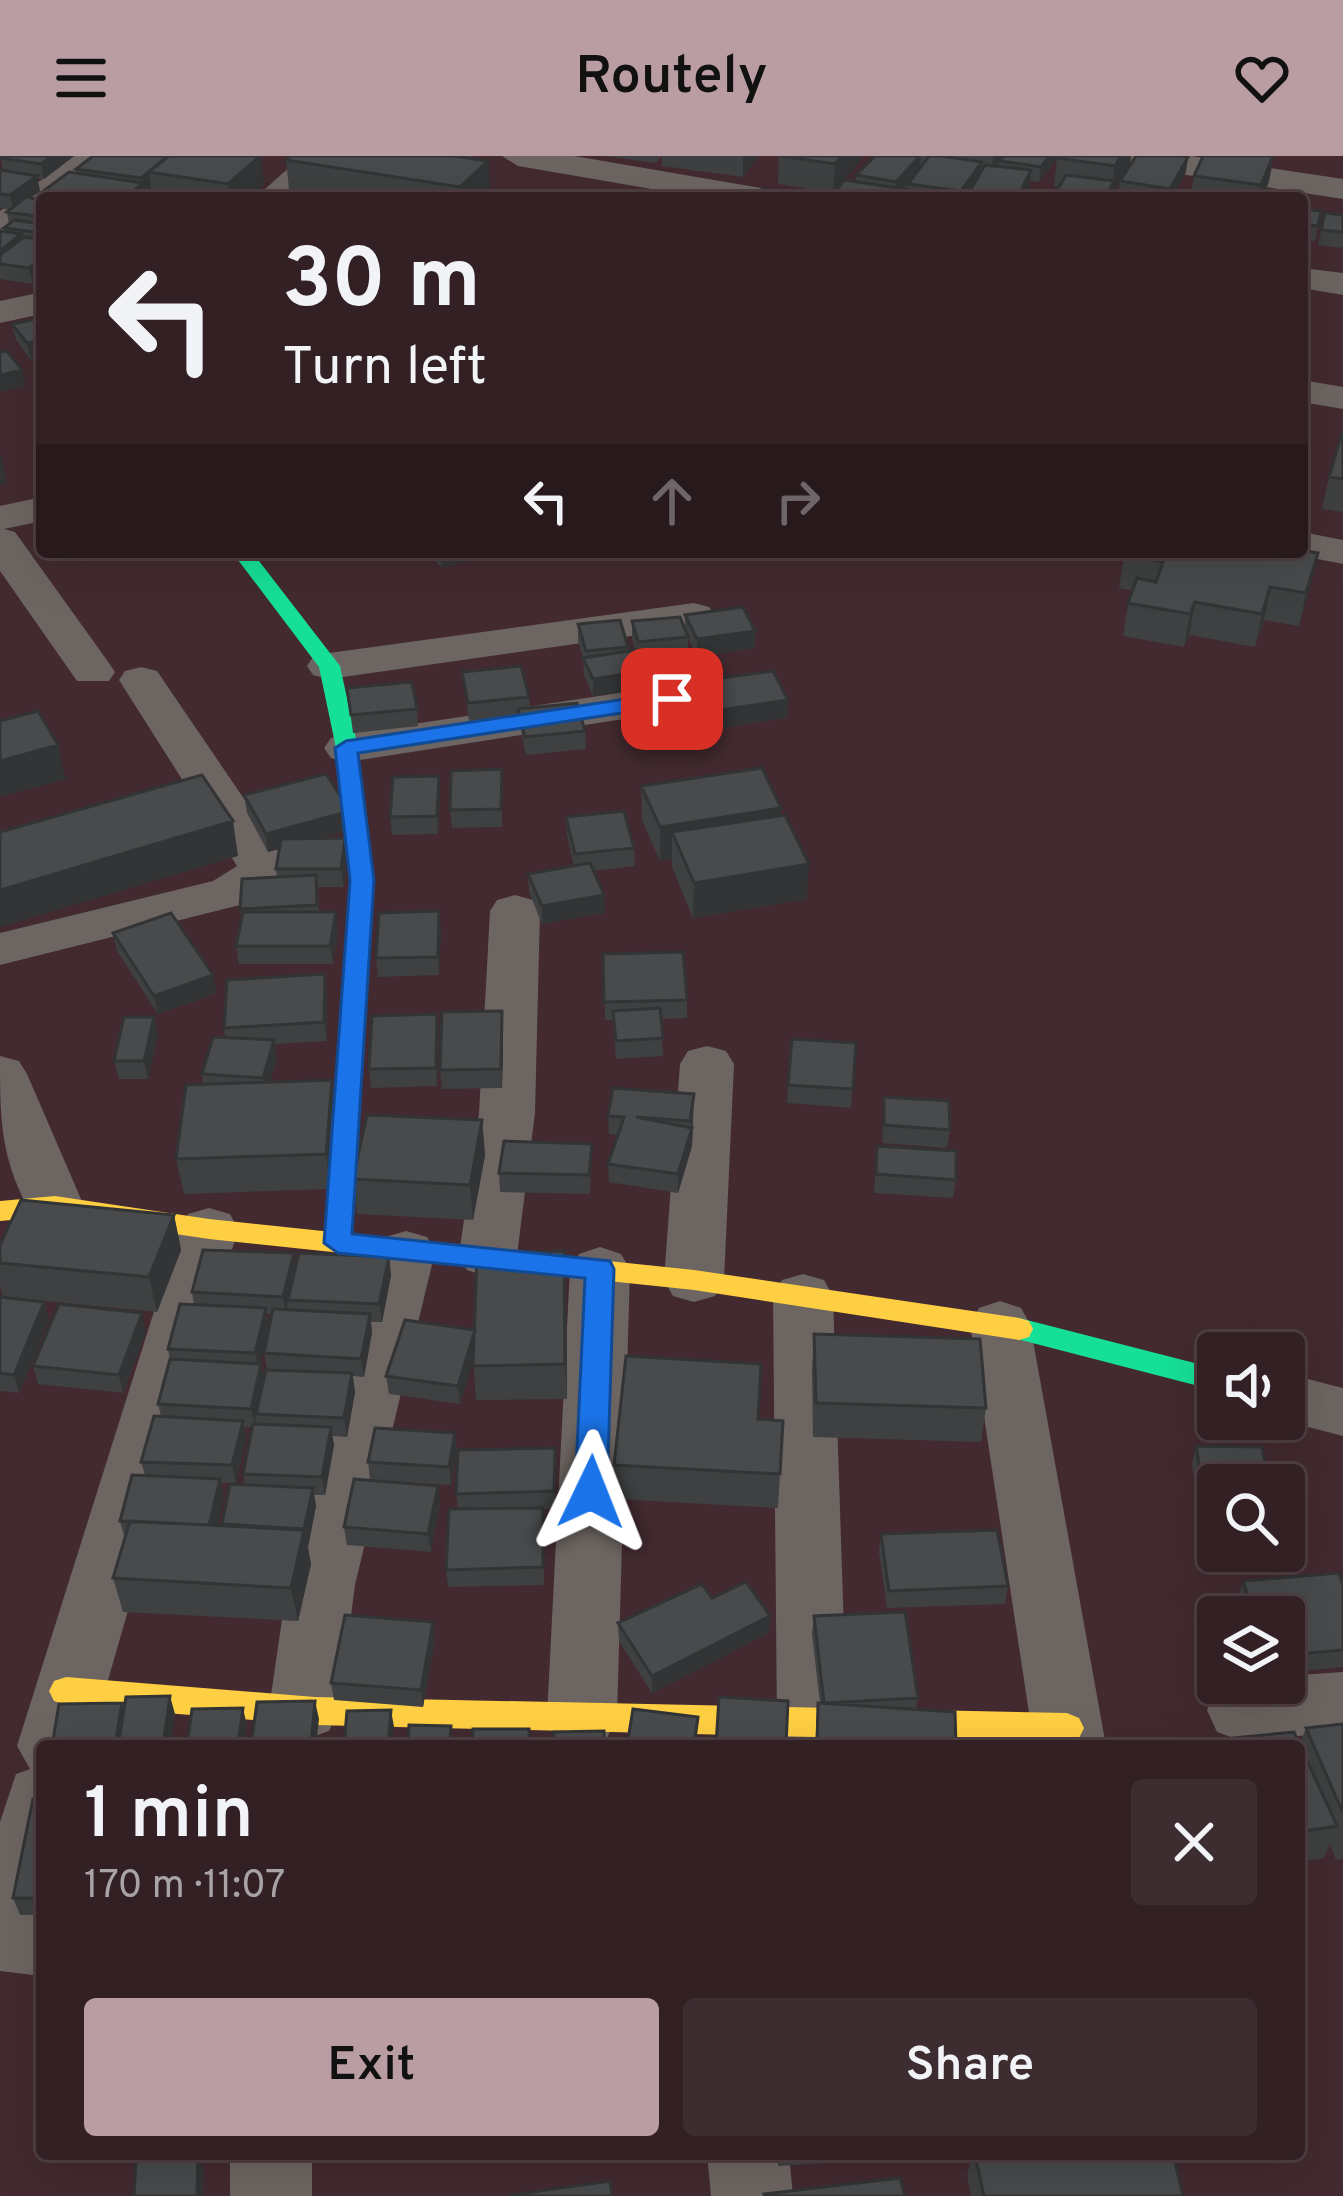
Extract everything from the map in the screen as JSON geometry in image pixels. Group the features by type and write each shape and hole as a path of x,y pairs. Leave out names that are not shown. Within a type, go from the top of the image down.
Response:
{"street":[{"path":"45,192 93,156"},
{"path":"279,192 321,156"},
{"path":"1128,156 1343,189"},
{"path":"532,164 752,190"},
{"path":"0,177 55,184"},
{"path":"0,227 36,199"},
{"path":"1308,279 1343,284"},
{"path":"0,290 36,299"},
{"path":"0,312 36,302"},
{"path":"1308,393 1343,398"},
{"path":"0,518 36,510"},
{"path":"0,541 93,672"},
{"path":"1308,545 1343,552"},
{"path":"247,558 329,666 346,748 362,880 338,1243"},
{"path":"329,666 694,616"},
{"path":"0,949 230,892 261,873 262,862 141,680"},
{"path":"346,748 672,699"},
{"path":"488,1255 507,1114 515,911"},
{"path":"694,1280 707,1064"},
{"path":"0,1074 56,1206"},
{"path":"0,1211 56,1206 406,1252 488,1255 694,1280 1000,1324 1197,1375"},
{"path":"209,1229 60,1719 304,1709 812,1722 1068,1737 1000,1324"},
{"path":"304,1709 321,1585 406,1252"},
{"path":"582,1716 600,1269"},
{"path":"803,1296 812,1722"},
{"path":"1305,1402 1343,1412"},
{"path":"1242,1710 1343,1702"},
{"path":"36,1824 10,1939 36,1940"},
{"path":"271,2160 271,2196"},
{"path":"749,2160 752,2196"}],"building":[{"path":"52,156 41,164 1,158"},
{"path":"93,156 168,156 141,178 76,169"},
{"path":"169,156 260,156 228,184 149,172"},
{"path":"291,156 454,156 488,161 460,187 286,160"},
{"path":"781,156 842,156 835,164"},
{"path":"875,156 920,156 896,182 856,175"},
{"path":"929,156 982,162 961,191 908,184"},
{"path":"1004,156 1049,156 1041,167 1000,161"},
{"path":"1059,156 1121,156 1115,166"},
{"path":"1136,156 1188,157 1170,189 1120,181"},
{"path":"1203,156 1273,156 1261,185 1194,176"},
{"path":"985,165 1031,170 1020,192 969,192"},
{"path":"0,170 37,176 10,195 0,194"},
{"path":"69,172 143,183 132,192 46,189"},
{"path":"1066,175 1114,181 1108,192 1057,190"},
{"path":"844,180 923,192 843,192 836,191"},
{"path":"26,197 36,199 36,216 7,212"},
{"path":"1308,210 1321,211 1318,226 1308,225"},
{"path":"1325,213 1343,215 1343,232 1321,230"},
{"path":"14,220 36,223 36,232 4,228"},
{"path":"0,231 21,234 0,251"},
{"path":"24,237 36,239 36,263 29,268 0,264 0,255"},
{"path":"36,319 36,341 27,343 12,324"},
{"path":"7,351 22,370 0,375 0,352"},
{"path":"1343,433 1343,479 1329,477"},
{"path":"1308,551 1318,553 1306,593 1270,587 1262,614 1195,602 1190,614 1128,603 1137,578 1156,582 1163,562 1137,558 1308,558"},
{"path":"743,607 755,631 697,639 685,615"},
{"path":"680,617 688,637 638,642 632,621"},
{"path":"620,620 628,647 586,651 578,624"},
{"path":"636,650 645,671 593,679 583,658"},
{"path":"521,666 529,697 468,703 462,672"},
{"path":"773,671 788,700 721,710 707,680"},
{"path":"412,682 417,709 351,715 347,688"},
{"path":"577,703 585,731 525,737 518,709"},
{"path":"38,711 58,745 0,761 0,721"},
{"path":"762,768 781,808 660,827 641,786"},
{"path":"502,769 501,809 450,810 451,771"},
{"path":"326,774 350,811 266,834 244,795"},
{"path":"202,775 233,821 0,890 0,832"},
{"path":"439,776 437,816 390,817 393,777"},
{"path":"624,811 634,848 575,854 566,817"},
{"path":"785,815 809,864 694,883 672,832"},
{"path":"345,838 341,869 276,869 281,839"},
{"path":"590,863 604,895 542,906 528,874"},
{"path":"316,875 317,905 240,909 242,879"},
{"path":"439,911 438,957 376,958 379,913"},
{"path":"243,912 336,912 330,946 236,946"},
{"path":"171,913 213,975 154,996 113,933"},
{"path":"683,952 687,1000 604,1002 603,954"},
{"path":"325,974 324,1022 224,1028 227,980"},
{"path":"660,1008 663,1038 616,1041 613,1011"},
{"path":"502,1011 501,1069 440,1070 442,1012"},
{"path":"437,1014 436,1068 369,1069 372,1016"},
{"path":"124,1017 154,1017 144,1061 114,1061"},
{"path":"213,1037 274,1040 263,1078 202,1074"},
{"path":"792,1039 856,1043 853,1089 788,1085"},
{"path":"332,1080 326,1154 176,1159 186,1085"},
{"path":"613,1088 694,1094 690,1121 636,1117 692,1128 678,1174 608,1164 624,1117 608,1116"},
{"path":"884,1097 949,1101 950,1130 884,1125"},
{"path":"367,1115 482,1120 470,1185 353,1179"},
{"path":"504,1141 592,1144 589,1175 499,1173"},
{"path":"877,1146 956,1151 956,1180 876,1174"},
{"path":"21,1200 174,1215 149,1277 0,1263 0,1245"},
{"path":"203,1250 294,1253 283,1297 192,1292"},
{"path":"564,1251 565,1364 473,1366 477,1254"},
{"path":"299,1253 389,1257 379,1304 288,1300"},
{"path":"0,1297 44,1302 14,1375 0,1373"},
{"path":"59,1304 142,1313 119,1375 33,1366"},
{"path":"180,1304 266,1308 255,1353 168,1349"},
{"path":"273,1309 370,1314 361,1359 264,1353"},
{"path":"405,1320 475,1330 458,1386 386,1376"},
{"path":"814,1334 980,1339 986,1408 816,1403"},
{"path":"626,1356 761,1364 758,1419 783,1421 780,1474 614,1465"},
{"path":"170,1359 261,1364 251,1409 158,1404"},
{"path":"266,1370 352,1373 344,1418 256,1414"},
{"path":"154,1416 243,1421 232,1465 141,1462"},
{"path":"253,1424 331,1427 322,1477 243,1474"},
{"path":"375,1428 455,1433 449,1467 368,1462"},
{"path":"1196,1446 1262,1447 1265,1464 1199,1464"},
{"path":"555,1448 554,1491 456,1494 458,1450"},
{"path":"132,1475 220,1479 209,1525 120,1521"},
{"path":"354,1479 438,1486 428,1534 344,1527"},
{"path":"230,1484 313,1488 304,1529 222,1524"},
{"path":"543,1508 543,1567 446,1570 449,1509"},
{"path":"130,1521 304,1530 291,1588 113,1578"},
{"path":"997,1530 1008,1586 889,1591 881,1534"},
{"path":"1339,1573 1343,1650 1305,1653 1305,1596 1248,1596 1243,1581"},
{"path":"746,1582 770,1616 652,1676 618,1623 702,1584 712,1598"},
{"path":"905,1612 918,1698 824,1703 814,1616"},
{"path":"345,1615 433,1622 421,1690 331,1683"},
{"path":"170,1696 164,1740 119,1740 126,1697"},
{"path":"719,1697 788,1701 786,1740 716,1740"},
{"path":"315,1701 312,1740 252,1740 257,1702"},
{"path":"122,1703 116,1740 53,1740 59,1704"},
{"path":"818,1703 955,1712 956,1740 817,1740"},
{"path":"243,1708 239,1740 188,1740 192,1709"},
{"path":"633,1709 698,1717 695,1740 628,1740"},
{"path":"391,1710 388,1740 345,1740 347,1711"},
{"path":"1343,1724 1343,1813 1306,1728"},
{"path":"409,1725 451,1726 450,1740 408,1740"},
{"path":"473,1729 529,1729 529,1740 472,1740"},
{"path":"604,1731 604,1740 554,1740 554,1732"},
{"path":"1294,1732 1298,1740 1212,1740"},
{"path":"1305,1756 1337,1826 1305,1831"},
{"path":"33,1799 36,1799 36,1898 13,1898"},
{"path":"136,2160 198,2160 197,2196 134,2196"},
{"path":"976,2160 1174,2160 1183,2196 984,2196"},
{"path":"900,2178 905,2196 764,2194"},
{"path":"610,2181 612,2196 511,2196 511,2195"}],"traffic: fast":[{"path":"247,558 329,666 347,748 362,880 338,1243"},
{"path":"1019,1329 1197,1375"}],"traffic: slow":[{"path":"0,1211 55,1206 209,1229 694,1280 1019,1329"},
{"path":"66,1691 315,1711 1067,1728"}],"route":[{"path":"591,1492 600,1269 338,1243 362,880 346,748 672,699"}]}
